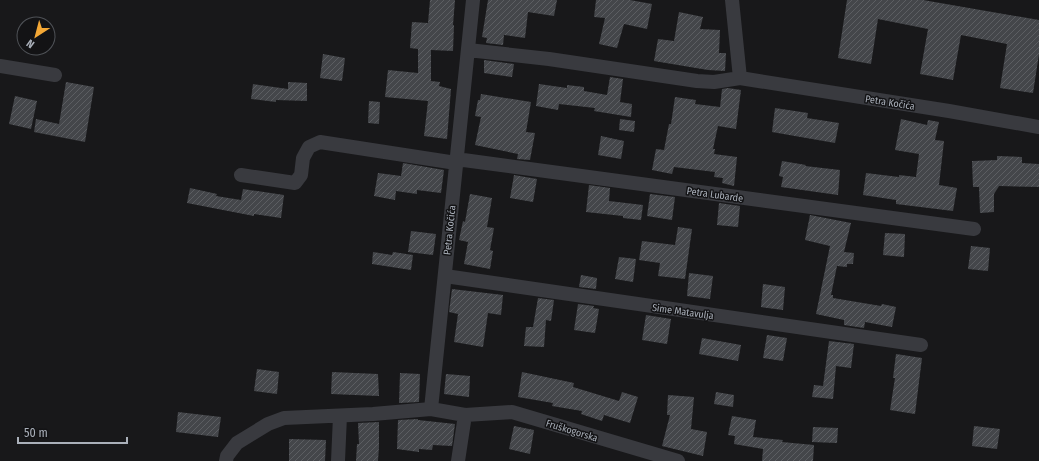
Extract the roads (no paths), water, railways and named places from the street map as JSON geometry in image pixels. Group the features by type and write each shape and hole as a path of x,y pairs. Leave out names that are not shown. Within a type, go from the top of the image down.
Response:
{"street":[{"name":"Petra Kočića","path":"431,409 473,0"},
{"path":"732,0 740,78"},
{"name":"Petra Kočića","path":"468,50 508,53 697,81 714,82 740,78 949,111 1039,127"},
{"path":"0,66 55,75"},
{"name":"Petra Lubarde","path":"241,175 295,183 301,175 303,158 309,146 320,142 974,229"},
{"name":"Sime Matavulja","path":"445,276 921,346"},
{"name":"Fruškogorska","path":"226,461 227,456 237,443 268,424 284,418 340,416 431,409 465,415 512,412 678,461"},
{"path":"458,461 465,415"},
{"path":"338,461 340,416"}]}
